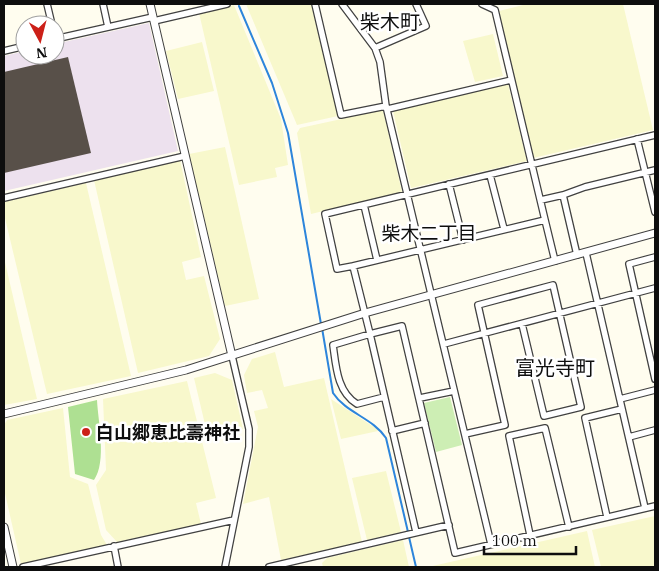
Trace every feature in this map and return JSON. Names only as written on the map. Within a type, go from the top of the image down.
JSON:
[{"type":"street","points":[[103,4],[108,27]]},
{"type":"street","points":[[150,4],[249,429],[249,448],[225,567]]},
{"type":"street","points":[[65,37],[227,4]]},
{"type":"street","points":[[315,4],[341,116],[387,108],[511,80]]},
{"type":"street","points":[[342,4],[375,48],[380,62],[387,108],[490,544]]},
{"type":"street","points":[[375,48],[426,26],[416,4]]},
{"type":"street","points":[[482,7],[495,10],[555,260]]},
{"type":"street","points":[[545,220],[338,269],[325,214],[655,135]]},
{"type":"street","points":[[637,139],[655,212]]},
{"type":"street","points":[[4,198],[185,156]]},
{"type":"street","points":[[541,200],[655,170]]},
{"type":"street","points":[[490,175],[504,229]]},
{"type":"street","points":[[449,184],[463,240]]},
{"type":"street","points":[[563,195],[576,255]]},
{"type":"street","points":[[364,205],[377,260]]},
{"type":"street","points":[[4,414],[186,370],[365,313],[655,233]]},
{"type":"street","points":[[586,253],[645,508]]},
{"type":"street","points":[[655,257],[629,264],[655,379]]},
{"type":"street","points":[[352,266],[370,334],[415,532]]},
{"type":"street","points":[[465,434],[504,425],[478,305],[553,285],[581,407],[544,416],[522,324]]},
{"type":"street","points":[[444,344],[655,288]]},
{"type":"street","points":[[384,397],[357,404],[348,399],[340,383],[332,345],[402,326],[455,553],[655,506]]},
{"type":"street","points":[[620,399],[655,390]]},
{"type":"street","points":[[420,398],[454,391]]},
{"type":"street","points":[[607,517],[585,418],[622,409]]},
{"type":"street","points":[[392,431],[425,423]]},
{"type":"street","points":[[530,535],[509,436],[545,428],[569,527]]},
{"type":"street","points":[[629,437],[655,430]]},
{"type":"street","points":[[23,567],[234,520]]},
{"type":"street","points":[[269,567],[448,525]]},
{"type":"street","points":[[4,527],[13,567]]},
{"type":"street","points":[[114,546],[118,567]]},
{"type":"shaded area","points":[[149,23],[178,151],[4,191],[4,56],[15,53],[15,65],[65,65],[65,42]]},
{"type":"green space","points":[[246,4],[311,4],[338,116],[297,125]]},
{"type":"green space","points":[[527,4],[623,4],[653,130],[533,158],[499,11]]},
{"type":"green space","points":[[234,5],[281,119],[288,165],[275,168],[277,177],[239,185],[199,13]]},
{"type":"green space","points":[[493,34],[503,76],[475,82],[463,41]]},
{"type":"green space","points":[[202,42],[214,91],[178,99],[166,51]]},
{"type":"green space","points":[[508,84],[527,161],[411,188],[393,111]]},
{"type":"green space","points":[[383,110],[402,192],[311,214],[297,133],[300,128]]},
{"type":"green space","points":[[225,147],[259,299],[225,306],[189,154]]},
{"type":"green space","points":[[180,160],[201,257],[182,262],[186,280],[204,276],[220,339],[209,356],[138,373],[94,180]]},
{"type":"green space","points":[[86,183],[131,376],[47,394],[4,214],[4,202]]},
{"type":"green space","points":[[4,258],[37,399],[4,405]]},
{"type":"green space","points":[[275,352],[284,387],[324,378],[362,542],[281,560],[269,497],[243,504],[258,427],[254,411],[268,408],[262,390],[247,393],[244,375],[252,359]]},
{"type":"green space","points":[[215,373],[232,380],[243,429],[208,437],[194,378]]},
{"type":"green space","points":[[187,381],[216,498],[196,503],[201,524],[117,542],[106,530],[96,485],[106,470],[103,399]]},
{"type":"green space","points":[[450,397],[462,445],[436,452],[424,403]]},
{"type":"green space","points":[[331,399],[377,429],[378,431],[341,439]]},
{"type":"green space","points":[[97,400],[101,452],[98,472],[94,480],[75,474],[68,407]]},
{"type":"green space","points":[[63,408],[70,477],[88,484],[101,535],[107,545],[21,564],[4,489],[4,425],[7,420]]},
{"type":"green space","points":[[386,471],[401,532],[367,540],[352,478]]},
{"type":"green space","points":[[655,516],[655,567],[601,567],[592,530]]},
{"type":"green space","points":[[587,531],[595,567],[428,567]]},
{"type":"green space","points":[[403,540],[409,567],[323,567],[322,563],[327,558]]},
{"type":"building","points":[[68,57],[91,153],[4,173],[4,72],[34,65],[65,65],[65,58]]},
{"type":"waterway","points":[[239,6],[272,83],[288,133],[321,324]]},
{"type":"waterway","points":[[322,328],[333,393],[345,406],[374,425],[386,438],[408,532]]},
{"type":"waterway","points":[[409,537],[416,567]]},
{"type":"place","name":"白山郷恵比壽神社","points":[[86,432]]},
{"type":"district","name":"柴木町","points":[[390,21]]},
{"type":"district","name":"柴木二丁目","points":[[429,233]]},
{"type":"district","name":"富光寺町","points":[[555,367]]}]
